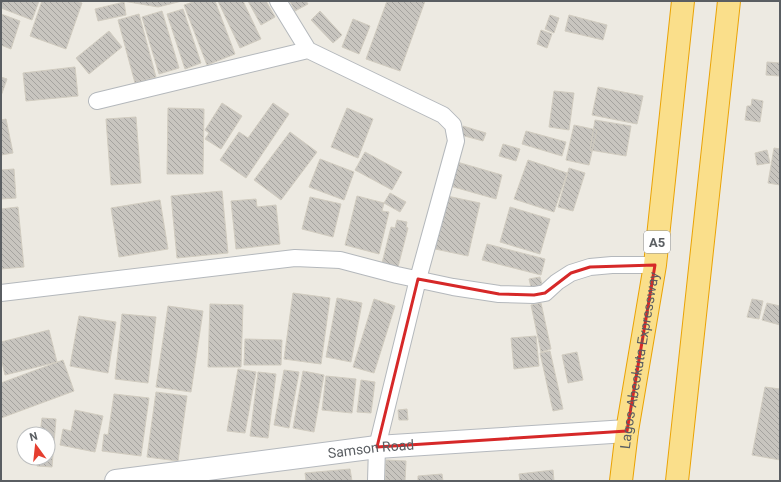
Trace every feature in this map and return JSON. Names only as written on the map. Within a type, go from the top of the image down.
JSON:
[{"type":"highway","name":"Lagos-Abeokuta Expressway","points":[[621,481],[627,431],[655,265],[683,1]]},
{"type":"highway","points":[[677,481],[729,1]]},
{"type":"street","points":[[278,1],[308,50],[443,115],[453,125],[456,141],[418,279],[377,447],[376,481]]},
{"type":"street","points":[[97,101],[308,50]]},
{"type":"street","points":[[1,293],[295,258],[340,260],[453,287],[491,293],[534,295],[544,293],[571,273],[590,267],[612,265],[655,265]]},
{"type":"street","name":"Samson Road","points":[[116,481],[377,447],[627,431]]},
{"type":"highlighted area","points":[[655,265],[627,431],[377,447],[418,279],[499,294],[534,295],[545,293],[571,273],[590,267]]},
{"type":"building","points":[[1,1],[39,1],[32,20],[1,8]]},
{"type":"building","points":[[42,1],[75,1],[82,3],[66,49],[30,36]]},
{"type":"building","points":[[123,1],[182,1],[158,7]]},
{"type":"building","points":[[196,1],[215,1],[235,54],[207,65],[184,5]]},
{"type":"building","points":[[218,1],[243,1],[261,39],[240,48]]},
{"type":"building","points":[[248,1],[266,1],[275,17],[261,25]]},
{"type":"building","points":[[290,1],[306,1],[308,4],[295,11]]},
{"type":"building","points":[[387,1],[425,1],[400,71],[366,59]]},
{"type":"building","points":[[124,2],[126,15],[98,21],[95,9]]},
{"type":"building","points":[[183,9],[201,63],[185,69],[167,14]]},
{"type":"building","points":[[162,11],[179,68],[159,74],[142,17]]},
{"type":"building","points":[[320,11],[342,35],[333,43],[311,20]]},
{"type":"building","points":[[1,14],[20,21],[11,49],[1,45]]},
{"type":"building","points":[[139,14],[156,77],[135,83],[118,20]]},
{"type":"building","points":[[550,15],[559,18],[554,33],[545,29]]},
{"type":"building","points":[[569,15],[607,25],[603,40],[565,31]]},
{"type":"building","points":[[353,19],[370,26],[359,54],[342,47]]},
{"type":"building","points":[[541,30],[552,34],[547,48],[537,44]]},
{"type":"building","points":[[109,31],[122,47],[89,74],[76,58]]},
{"type":"building","points":[[767,62],[780,63],[780,76],[766,75]]},
{"type":"building","points":[[75,67],[78,96],[26,101],[23,73]]},
{"type":"building","points":[[1,77],[7,79],[1,96]]},
{"type":"building","points":[[598,87],[643,96],[637,124],[592,115]]},
{"type":"building","points":[[554,91],[574,93],[569,130],[549,127]]},
{"type":"building","points":[[752,99],[763,101],[760,122],[745,120],[747,106],[751,106]]},
{"type":"building","points":[[222,103],[242,116],[221,149],[205,139],[209,133],[205,130]]},
{"type":"building","points":[[273,103],[289,114],[246,178],[220,160],[239,132],[248,138]]},
{"type":"building","points":[[168,108],[204,109],[203,174],[167,174]]},
{"type":"building","points":[[347,108],[373,119],[358,158],[331,147]]},
{"type":"building","points":[[136,117],[141,183],[111,185],[106,119]]},
{"type":"building","points":[[6,119],[13,153],[1,155],[1,120]]},
{"type":"building","points":[[595,120],[631,126],[626,156],[590,150]]},
{"type":"building","points":[[574,125],[597,130],[589,165],[566,160]]},
{"type":"building","points":[[463,126],[486,133],[483,141],[461,135]]},
{"type":"building","points":[[526,131],[566,142],[562,156],[522,144]]},
{"type":"building","points":[[290,132],[317,152],[281,200],[254,180]]},
{"type":"building","points":[[503,144],[520,149],[516,161],[499,156]]},
{"type":"building","points":[[774,148],[780,149],[780,185],[768,183]]},
{"type":"building","points":[[767,150],[770,163],[757,165],[755,153]]},
{"type":"building","points":[[365,152],[402,172],[392,190],[355,170]]},
{"type":"building","points":[[320,159],[354,172],[344,200],[309,187]]},
{"type":"building","points":[[528,160],[567,173],[554,212],[514,199]]},
{"type":"building","points":[[457,162],[502,175],[496,199],[450,186]]},
{"type":"building","points":[[569,168],[585,173],[573,211],[558,207]]},
{"type":"building","points":[[14,169],[16,198],[1,199],[1,170]]},
{"type":"building","points":[[222,191],[228,253],[177,258],[171,196]]},
{"type":"building","points":[[390,193],[406,202],[400,212],[384,203]]},
{"type":"building","points":[[357,196],[384,203],[382,211],[389,212],[379,254],[345,245]]},
{"type":"building","points":[[447,196],[480,203],[468,256],[435,249]]},
{"type":"building","points":[[310,197],[341,204],[333,237],[302,229]]},
{"type":"building","points":[[256,199],[257,207],[276,205],[280,244],[236,249],[231,201]]},
{"type":"building","points":[[160,200],[168,249],[119,257],[111,208]]},
{"type":"building","points":[[18,207],[24,267],[1,269],[1,209]]},
{"type":"building","points":[[510,207],[550,219],[540,254],[500,242]]},
{"type":"building","points":[[397,220],[407,222],[406,227],[408,228],[398,267],[382,263],[391,227],[395,228]]},
{"type":"building","points":[[487,244],[545,259],[541,275],[482,260]]},
{"type":"building","points":[[540,277],[544,292],[533,295],[529,279]]},
{"type":"building","points":[[293,293],[330,298],[321,364],[284,359]]},
{"type":"building","points":[[337,298],[362,303],[351,362],[326,357]]},
{"type":"building","points":[[374,299],[395,306],[374,373],[353,367]]},
{"type":"building","points":[[752,299],[763,301],[759,319],[747,317]]},
{"type":"building","points":[[541,303],[551,349],[541,352],[531,305]]},
{"type":"building","points":[[767,303],[780,306],[780,325],[762,320]]},
{"type":"building","points":[[210,304],[243,305],[241,367],[208,367]]},
{"type":"building","points":[[168,306],[203,311],[191,392],[156,387]]},
{"type":"building","points":[[122,314],[156,317],[148,383],[115,379]]},
{"type":"building","points":[[79,316],[116,322],[108,373],[70,366]]},
{"type":"building","points":[[49,330],[57,362],[5,375],[1,358],[1,342]]},
{"type":"building","points":[[536,336],[539,366],[514,369],[511,338]]},
{"type":"building","points":[[245,339],[282,340],[281,365],[244,365]]},
{"type":"building","points":[[550,351],[563,409],[553,411],[540,353]]},
{"type":"building","points":[[577,352],[583,380],[568,383],[562,355]]},
{"type":"building","points":[[63,360],[74,391],[1,418],[1,383]]},
{"type":"building","points":[[238,369],[256,372],[245,433],[227,431]]},
{"type":"building","points":[[284,370],[299,372],[289,428],[274,425]]},
{"type":"building","points":[[303,371],[324,375],[314,432],[293,428]]},
{"type":"building","points":[[258,372],[276,374],[268,438],[250,436]]},
{"type":"building","points":[[326,376],[356,379],[352,413],[322,410]]},
{"type":"building","points":[[361,380],[375,382],[371,413],[357,412]]},
{"type":"building","points":[[765,387],[780,389],[780,460],[752,455]]},
{"type":"building","points":[[156,392],[187,396],[178,461],[147,457]]},
{"type":"building","points":[[114,394],[149,398],[141,456],[102,451],[104,434],[108,435]]},
{"type":"building","points":[[407,409],[408,420],[399,420],[398,410]]},
{"type":"building","points":[[75,410],[103,416],[95,452],[60,445],[63,429],[71,431]]},
{"type":"building","points":[[42,418],[56,419],[55,426],[41,426]]},
{"type":"building","points":[[386,460],[406,461],[405,481],[385,480]]},
{"type":"building","points":[[350,469],[352,481],[306,481],[305,473]]},
{"type":"building","points":[[553,470],[554,481],[520,481],[519,474]]},
{"type":"building","points":[[442,474],[443,481],[418,481],[418,476]]}]
